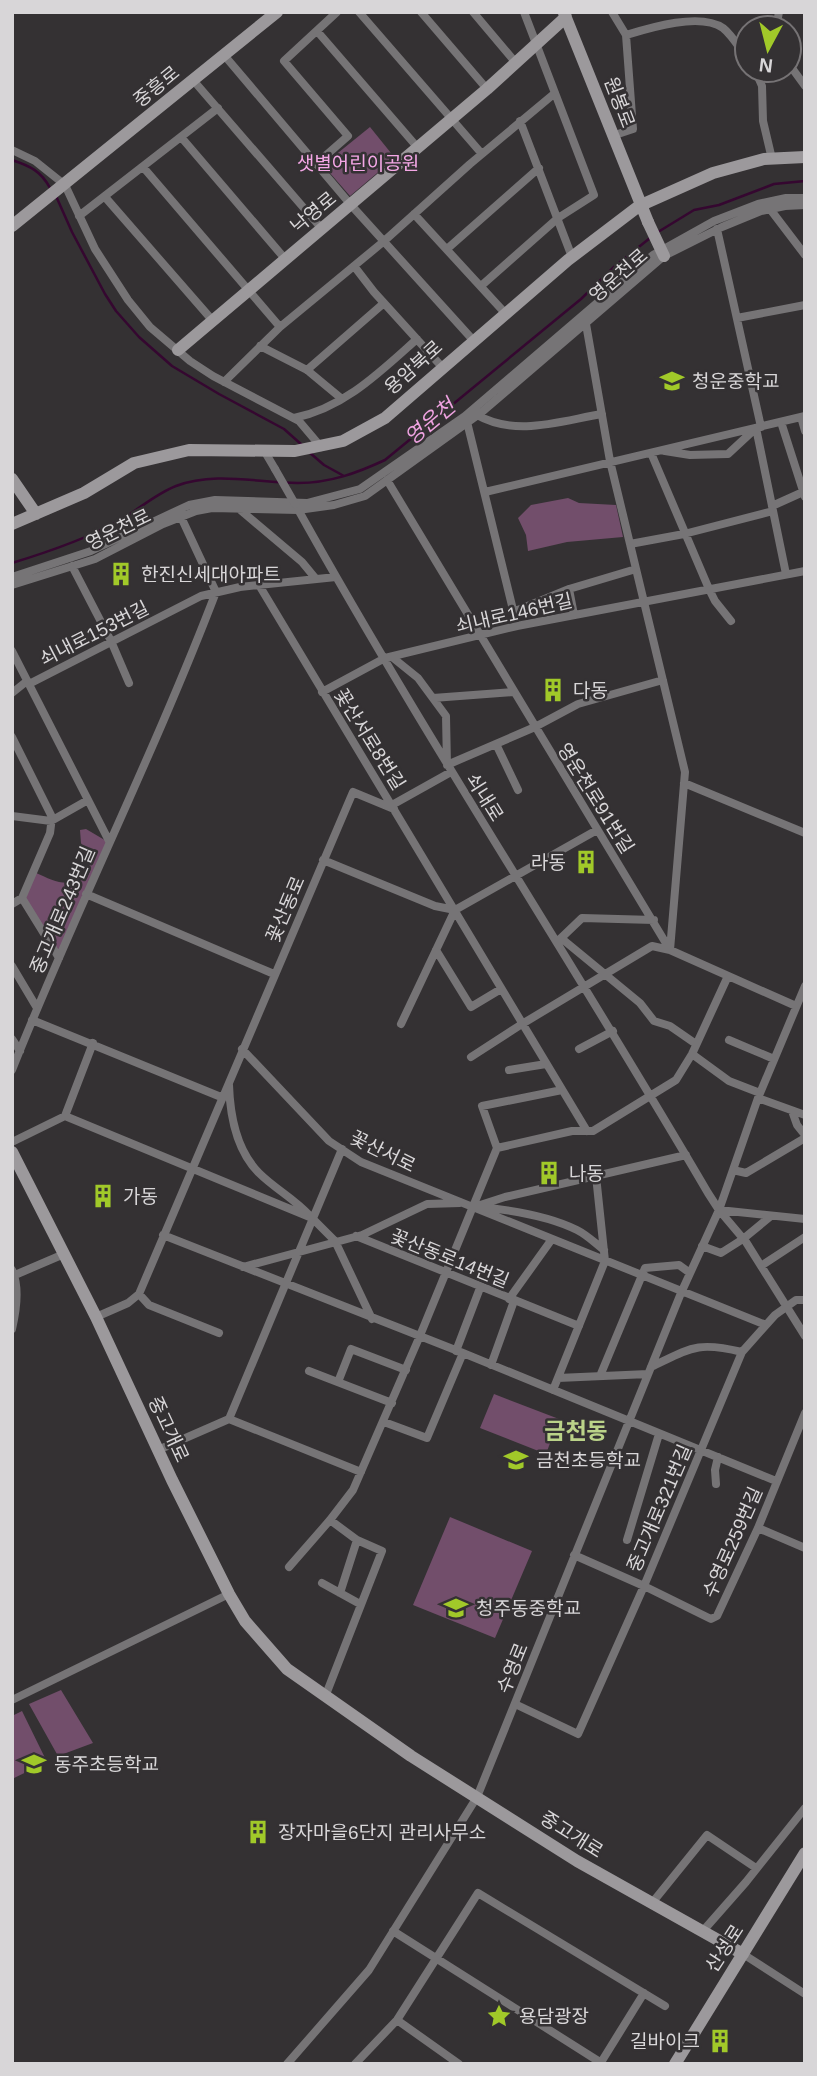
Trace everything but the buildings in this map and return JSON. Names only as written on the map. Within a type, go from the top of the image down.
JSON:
[{"type":"street","name":"중흥로","points":[[12,226],[277,12]]},
{"type":"street","points":[[316,164],[348,136],[284,61],[337,12]]},
{"type":"street","points":[[359,12],[482,154]]},
{"type":"street","points":[[434,12],[424,16],[487,89]]},
{"type":"street","points":[[473,12],[516,63]]},
{"type":"street","points":[[481,286],[558,218],[594,195],[524,12]]},
{"type":"street","points":[[612,12],[626,35],[633,129],[612,136]]},
{"type":"street","name":"낙영로","points":[[178,351],[537,46],[565,15]]},
{"type":"street","name":"원봉로","points":[[565,15],[639,206],[664,256]]},
{"type":"street","points":[[626,35],[673,23],[704,23],[722,27],[733,41]]},
{"type":"street","points":[[317,31],[418,148]]},
{"type":"street","points":[[224,55],[383,242],[473,340]]},
{"type":"street","points":[[193,80],[322,229]]},
{"type":"street","points":[[761,84],[763,121],[772,159]]},
{"type":"street","points":[[224,382],[280,327],[555,93]]},
{"type":"street","points":[[79,216],[218,108]]},
{"type":"street","points":[[520,121],[572,257]]},
{"type":"street","points":[[181,137],[286,260]]},
{"type":"street","points":[[12,150],[35,161],[62,187],[95,249],[128,300],[150,327],[213,376],[299,421],[321,447]]},
{"type":"street","name":"용암북로","points":[[12,524],[84,493],[134,463],[189,450],[295,451],[343,441],[385,418],[572,257],[639,206],[713,173],[772,159],[805,157]]},
{"type":"street","points":[[146,164],[280,327]]},
{"type":"street","points":[[447,249],[539,168]]},
{"type":"street","points":[[106,197],[213,321]]},
{"type":"street","points":[[12,578],[91,551],[189,505],[215,499],[307,503],[360,489],[465,416],[653,255],[714,221],[758,204],[786,198],[805,198]]},
{"type":"street","name":"영운천로","points":[[12,585],[94,559],[181,517],[212,508],[334,505],[365,496],[477,415],[664,256],[717,229],[770,209],[805,205]]},
{"type":"street","points":[[770,209],[805,255]]},
{"type":"street","points":[[414,214],[505,313]]},
{"type":"street","points":[[717,229],[759,427],[786,574]]},
{"type":"street","points":[[354,266],[443,368]]},
{"type":"street","points":[[307,370],[384,303]]},
{"type":"street","points":[[737,318],[805,304]]},
{"type":"street","points":[[586,324],[610,463],[685,772],[670,950]]},
{"type":"street","points":[[294,418],[321,411],[342,400],[375,377],[417,339]]},
{"type":"street","points":[[260,346],[307,370],[342,400]]},
{"type":"street","points":[[477,415],[509,427],[526,427],[602,414]]},
{"type":"street","points":[[485,492],[803,417],[805,430]]},
{"type":"street","points":[[467,422],[517,626]]},
{"type":"street","points":[[630,544],[684,534],[772,509],[804,495],[781,422]]},
{"type":"street","points":[[662,451],[690,455],[728,454],[759,427]]},
{"type":"street","name":"쇠내로","points":[[265,452],[337,577],[388,657],[449,768],[516,877],[559,940],[719,1210],[743,1239],[787,1307]]},
{"type":"street","points":[[652,453],[709,589],[731,621]]},
{"type":"street","points":[[12,479],[36,514]]},
{"type":"street","name":"영운천로91번길","points":[[387,480],[670,950]]},
{"type":"street","points":[[238,508],[302,562],[316,579]]},
{"type":"street","points":[[181,517],[216,592]]},
{"type":"street","points":[[72,566],[111,641],[129,683]]},
{"type":"street","points":[[513,612],[569,589],[636,569]]},
{"type":"street","name":"쇠내로146번길","points":[[322,692],[388,657],[517,626],[805,571]]},
{"type":"street","name":"쇠내로153번길","points":[[12,693],[201,596],[259,585],[337,577]]},
{"type":"street","name":"꽃산서로8번길","points":[[259,585],[587,1131]]},
{"type":"street","points":[[569,589],[574,615]]},
{"type":"street","name":"중고개로243번길","points":[[12,1070],[216,592]]},
{"type":"street","points":[[12,651],[109,841]]},
{"type":"street","points":[[388,657],[418,678],[446,716],[449,768]]},
{"type":"street","points":[[393,807],[449,768],[578,704],[663,680]]},
{"type":"street","points":[[433,698],[513,692]]},
{"type":"street","points":[[12,737],[52,817],[50,833],[22,898],[12,904]]},
{"type":"street","points":[[496,744],[518,790]]},
{"type":"street","points":[[684,783],[805,833]]},
{"type":"street","name":"꽃산동로","points":[[139,1294],[353,792],[393,807]]},
{"type":"street","points":[[12,816],[51,821],[88,800]]},
{"type":"street","points":[[401,1024],[455,910],[597,830]]},
{"type":"street","points":[[323,860],[435,906],[455,910]]},
{"type":"street","points":[[86,894],[274,974]]},
{"type":"street","points":[[22,898],[59,958]]},
{"type":"street","points":[[654,920],[582,918],[559,940],[640,1003],[653,1021],[670,1026],[696,1044]]},
{"type":"street","points":[[471,1057],[584,985],[652,946],[670,950],[796,1006]]},
{"type":"street","points":[[436,950],[471,1007],[501,989]]},
{"type":"street","points":[[12,966],[37,1008]]},
{"type":"street","points":[[497,1148],[572,1131],[593,1131],[676,1080],[728,976]]},
{"type":"street","name":"수영로","points":[[287,2064],[369,1970],[477,1797],[681,1293],[719,1210],[759,1096],[805,987]]},
{"type":"street","points":[[32,1020],[222,1097]]},
{"type":"street","points":[[579,1049],[613,1031]]},
{"type":"street","points":[[12,1038],[20,1051]]},
{"type":"street","points":[[729,1040],[774,1059]]},
{"type":"street","points":[[12,1142],[65,1116],[93,1043]]},
{"type":"street","name":"꽃산서로","points":[[242,1049],[329,1141],[360,1162],[766,1325]]},
{"type":"street","points":[[691,1054],[729,1081],[805,1115]]},
{"type":"street","points":[[509,1070],[546,1063]]},
{"type":"street","name":"꽃산동로","points":[[229,1080],[229,1102],[233,1121],[248,1159],[258,1173],[299,1203],[312,1218]]},
{"type":"street","points":[[289,1567],[353,1490],[406,1370],[497,1148],[482,1106],[562,1090]]},
{"type":"street","points":[[733,1170],[746,1173],[805,1136],[792,1111]]},
{"type":"street","points":[[65,1116],[312,1218],[335,1241],[372,1319]]},
{"type":"street","points":[[158,1450],[229,1419],[342,1149]]},
{"type":"street","name":"중고개로","points":[[12,1152],[17,1175],[64,1254],[96,1317],[229,1594],[244,1621],[287,1669],[411,1756],[577,1861],[743,1954],[805,1994]]},
{"type":"street","points":[[474,1207],[505,1197],[686,1155]]},
{"type":"street","points":[[553,1390],[605,1261],[596,1176]]},
{"type":"street","name":"꽃산서로","points":[[402,1216],[427,1204],[463,1203]]},
{"type":"street","points":[[474,1207],[546,1220],[578,1231],[604,1250]]},
{"type":"street","points":[[719,1210],[805,1219]]},
{"type":"street","name":"꽃산동로14번길","points":[[356,1236],[402,1216]]},
{"type":"street","points":[[702,1246],[721,1253],[771,1216]]},
{"type":"street","points":[[163,1235],[776,1481]]},
{"type":"street","points":[[243,1267],[356,1236]]},
{"type":"street","name":"꽃산동로14번길","points":[[356,1236],[579,1326]]},
{"type":"street","points":[[761,1266],[805,1237]]},
{"type":"street","points":[[491,1365],[512,1300],[552,1239]]},
{"type":"street","points":[[12,1329],[16,1298],[13,1273],[64,1254]]},
{"type":"street","points":[[600,1376],[645,1268],[679,1265],[690,1273]]},
{"type":"street","points":[[384,1422],[427,1438],[460,1352],[480,1288]]},
{"type":"street","points":[[96,1317],[128,1303],[139,1294],[149,1305],[219,1333]]},
{"type":"street","name":"중고개로321번길","points":[[515,1704],[578,1734],[644,1586],[742,1352],[775,1315],[796,1300],[805,1300]]},
{"type":"street","points":[[787,1307],[805,1336]]},
{"type":"street","points":[[558,1378],[649,1371],[686,1350],[703,1345],[742,1352]]},
{"type":"street","points":[[338,1382],[351,1349],[406,1370]]},
{"type":"street","points":[[309,1371],[392,1403]]},
{"type":"street","name":"수영로259번길","points":[[574,1555],[711,1619],[717,1616],[758,1528],[805,1413]]},
{"type":"street","points":[[229,1419],[362,1472]]},
{"type":"street","points":[[626,1540],[659,1434]]},
{"type":"street","points":[[716,1484],[718,1457]]},
{"type":"street","points":[[325,1697],[382,1551],[357,1539],[330,1520]]},
{"type":"street","points":[[758,1528],[805,1548]]},
{"type":"street","points":[[340,1593],[357,1539]]},
{"type":"street","points":[[321,1583],[360,1604]]},
{"type":"street","points":[[12,1700],[229,1594]]},
{"type":"street","points":[[702,1932],[805,1808]]},
{"type":"street","points":[[652,1903],[707,1835],[756,1868]]},
{"type":"street","name":"산성로","points":[[675,2064],[805,1853]]},
{"type":"street","points":[[355,2064],[397,2020],[478,1893],[665,2006]]},
{"type":"street","points":[[393,1931],[601,2063],[644,1993]]},
{"type":"street","points":[[397,2020],[459,2064]]},
{"type":"green space","name":"샛별어린이공원","points":[[370,127],[395,158],[350,196],[323,165]]},
{"type":"green space","points":[[568,498],[579,503],[616,505],[623,537],[567,542],[528,551],[526,535],[518,518],[531,505]]},
{"type":"green space","points":[[86,829],[108,842],[59,955],[23,898],[34,872],[60,882],[87,878],[91,869],[81,843],[80,830]]},
{"type":"green space","points":[[494,1394],[559,1419],[546,1454],[480,1428]]},
{"type":"green space","points":[[450,1517],[532,1551],[495,1638],[413,1605]]},
{"type":"green space","points":[[61,1690],[93,1743],[58,1756],[29,1704]]},
{"type":"green space","points":[[22,1711],[47,1762],[12,1779],[12,1716]]},
{"type":"waterway","points":[[12,160],[34,170],[50,188]]},
{"type":"waterway","name":"영운천","points":[[658,232],[694,210],[719,205],[774,184],[805,181]]},
{"type":"waterway","points":[[56,196],[105,294],[139,337],[172,366],[284,429],[302,445]]},
{"type":"waterway","name":"영운천","points":[[12,563],[92,534],[176,486],[221,478],[310,483],[343,476],[385,460],[581,299],[615,266],[650,238]]},
{"type":"waterway","points":[[309,452],[324,465],[344,476]]},
{"type":"place","name":"청운중학교","points":[[672,381]]},
{"type":"place","name":"한진신세대아파트","points":[[121,574]]},
{"type":"place","name":"다동","points":[[553,690]]},
{"type":"place","name":"라동","points":[[586,862]]},
{"type":"place","name":"나동","points":[[549,1173]]},
{"type":"place","name":"가동","points":[[103,1196]]},
{"type":"place","name":"금천초등학교","points":[[516,1460]]},
{"type":"place","name":"청주동중학교","points":[[456,1608]]},
{"type":"place","name":"동주초등학교","points":[[34,1764]]},
{"type":"place","name":"장자마을6단지 관리사무소","points":[[258,1832]]},
{"type":"place","name":"용담광장","points":[[499,2016]]},
{"type":"place","name":"길바이크","points":[[720,2041]]},
{"type":"district","name":"금천동","points":[[576,1431]]}]
